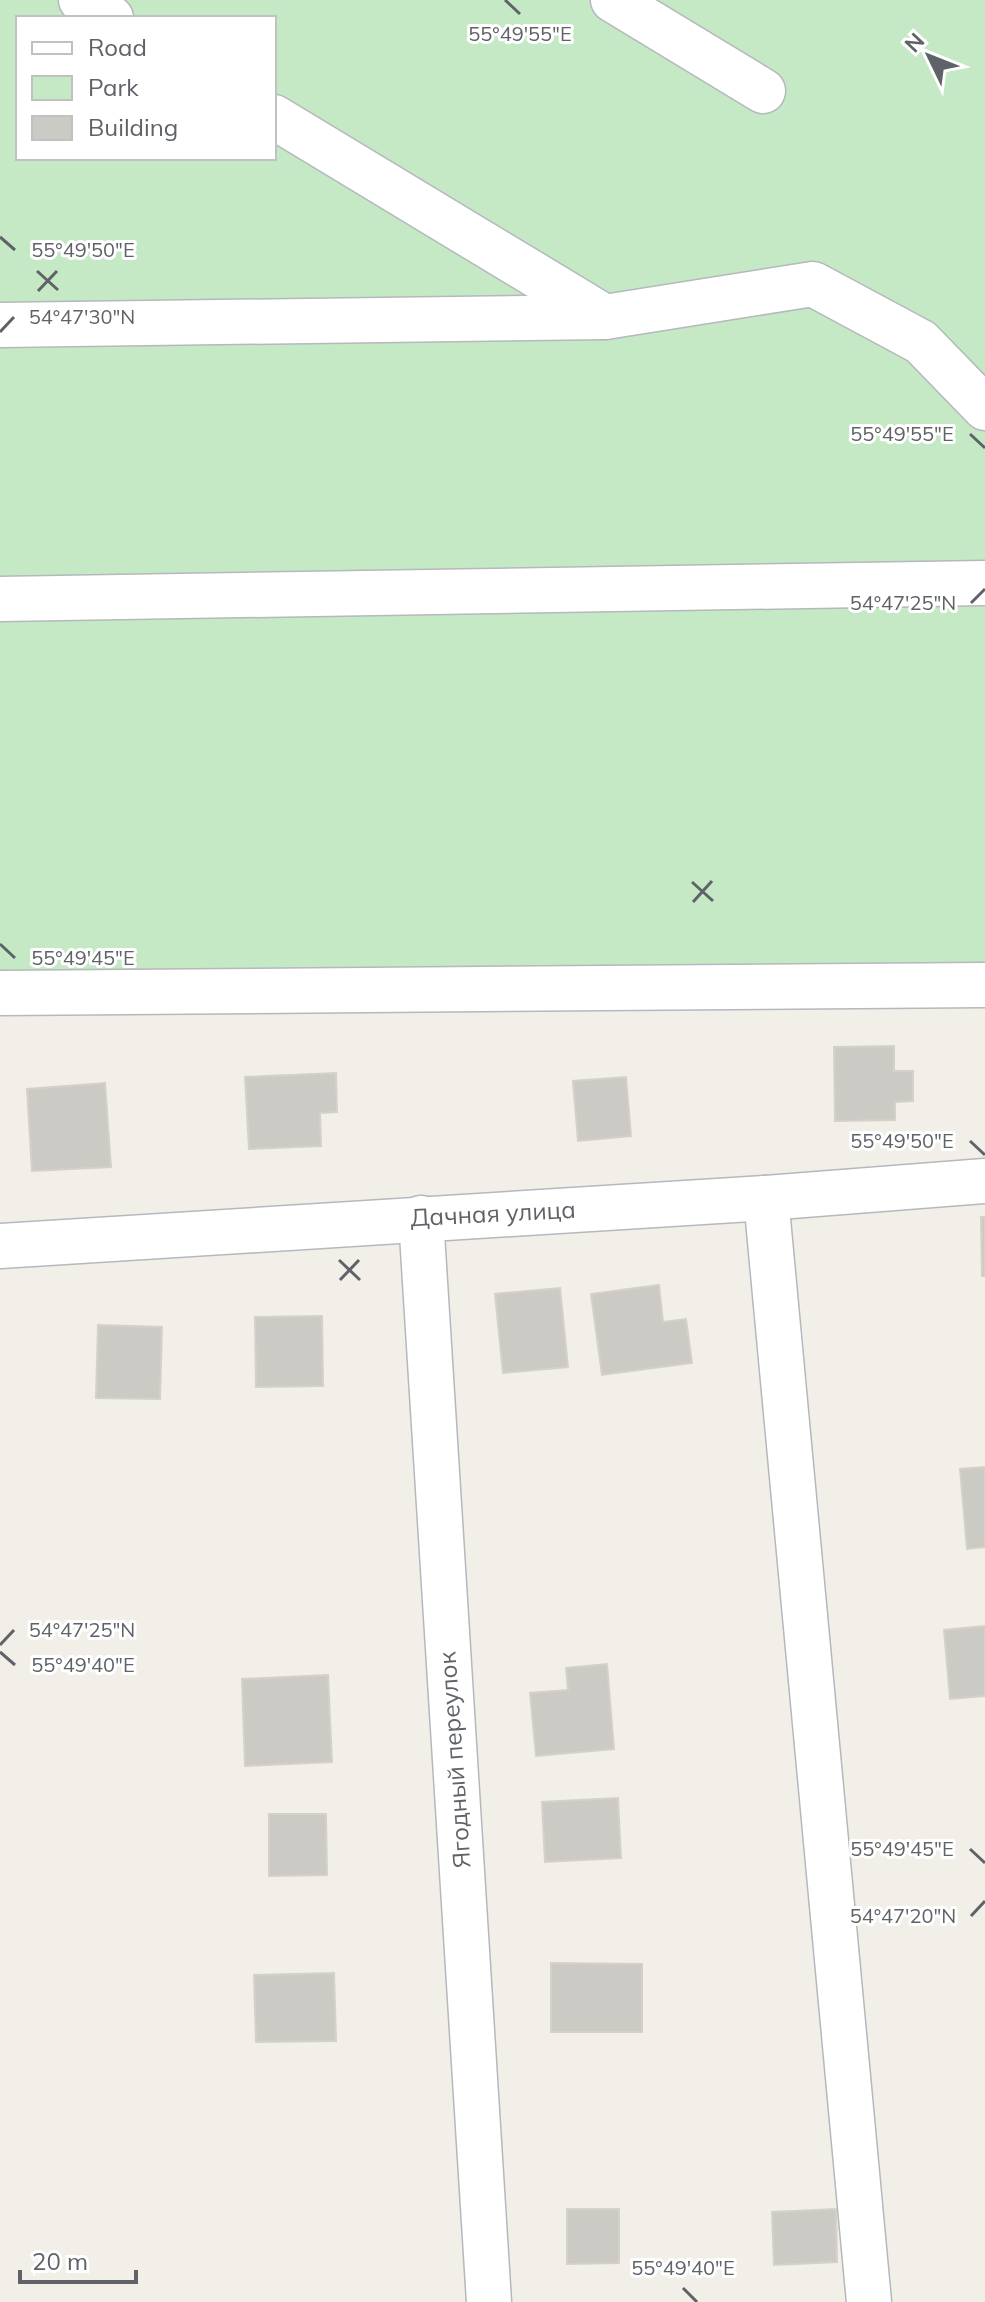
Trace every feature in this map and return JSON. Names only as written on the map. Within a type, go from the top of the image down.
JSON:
[{"type":"street","points":[[81,0],[108,16]]},
{"type":"street","points":[[621,2],[763,91]]},
{"type":"street","points":[[276,118],[605,317]]},
{"type":"street","points":[[0,325],[605,317],[813,284],[921,342],[985,408]]},
{"type":"street","points":[[0,599],[985,583]]},
{"type":"street","points":[[0,993],[985,985]]},
{"type":"street","name":"Дачная улица","points":[[0,1246],[766,1198],[985,1181]]},
{"type":"street","points":[[766,1198],[869,2302]]},
{"type":"street","name":"Ягодный переулок","points":[[421,1218],[489,2302]]},
{"type":"green space","points":[[0,0],[985,0],[985,992],[0,1016]]},
{"type":"building","points":[[894,1046],[894,1071],[913,1071],[913,1101],[895,1102],[895,1120],[835,1121],[834,1047]]},
{"type":"building","points":[[336,1073],[337,1112],[320,1113],[321,1146],[249,1149],[245,1077]]},
{"type":"building","points":[[626,1077],[631,1136],[578,1141],[573,1081]]},
{"type":"building","points":[[105,1083],[111,1167],[32,1171],[27,1089]]},
{"type":"building","points":[[981,1217],[985,1217],[985,1276],[982,1276]]},
{"type":"building","points":[[659,1285],[663,1322],[686,1319],[692,1363],[602,1375],[591,1294]]},
{"type":"building","points":[[560,1288],[568,1367],[503,1373],[495,1294]]},
{"type":"building","points":[[322,1316],[323,1386],[256,1387],[255,1317]]},
{"type":"building","points":[[98,1325],[162,1327],[160,1399],[96,1398]]},
{"type":"building","points":[[985,1467],[985,1547],[967,1549],[960,1469]]},
{"type":"building","points":[[985,1626],[985,1696],[950,1699],[944,1630]]},
{"type":"building","points":[[607,1664],[614,1749],[536,1756],[530,1693],[568,1690],[566,1668]]},
{"type":"building","points":[[328,1675],[332,1762],[245,1766],[242,1679]]},
{"type":"building","points":[[618,1798],[621,1858],[545,1862],[542,1802]]},
{"type":"building","points":[[269,1814],[326,1814],[327,1875],[269,1876]]},
{"type":"building","points":[[551,1963],[642,1964],[642,2032],[551,2032]]},
{"type":"building","points":[[334,1973],[336,2041],[256,2042],[254,1975]]},
{"type":"building","points":[[567,2209],[619,2209],[619,2263],[567,2264]]},
{"type":"building","points":[[836,2209],[837,2262],[774,2265],[772,2212]]}]
